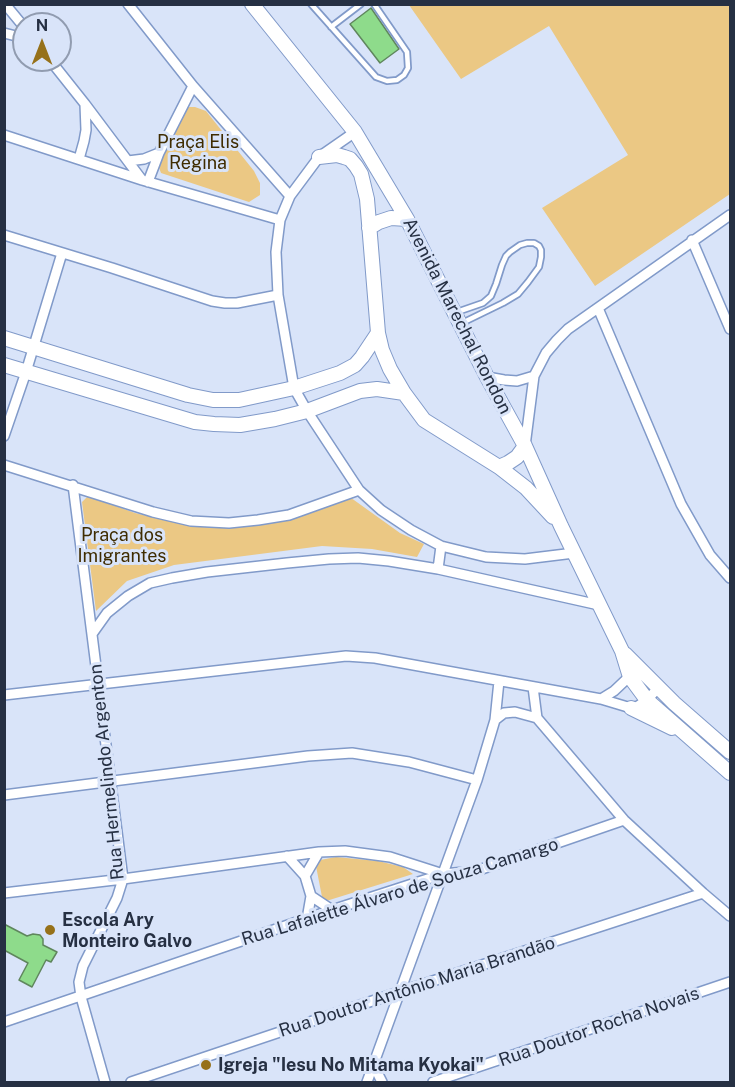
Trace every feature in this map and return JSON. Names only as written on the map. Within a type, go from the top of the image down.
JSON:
[{"type":"street","points":[[128,4],[193,87],[290,196]]},
{"type":"street","name":"Avenida Marechal Rondon","points":[[252,4],[358,137],[407,219],[487,377],[525,446],[599,605],[648,700],[725,769]]},
{"type":"street","points":[[60,72],[145,181]]},
{"type":"street","points":[[145,181],[193,87]]},
{"type":"street","points":[[79,159],[84,141],[86,104]]},
{"type":"street","points":[[4,135],[145,181],[280,220]]},
{"type":"street","points":[[358,137],[343,141],[319,157],[290,196],[280,220],[276,252],[278,295],[294,388],[359,490],[381,510],[411,530],[441,546],[486,557],[525,559],[574,553]]},
{"type":"street","points":[[128,161],[144,159],[159,153]]},
{"type":"street","points":[[319,157],[344,156],[350,159],[361,174],[366,192],[378,333],[390,369],[404,393],[424,420],[499,467],[526,488],[561,526]]},
{"type":"street","points":[[499,467],[517,457],[525,446],[534,376],[546,353],[557,340],[568,329],[730,215]]},
{"type":"street","points":[[369,228],[391,218],[407,219]]},
{"type":"street","points":[[4,236],[212,301],[237,303],[278,295]]},
{"type":"street","points":[[692,240],[730,329]]},
{"type":"street","points":[[4,436],[62,253]]},
{"type":"street","points":[[598,309],[681,504],[710,555],[730,578]]},
{"type":"street","points":[[4,338],[188,395],[213,400],[239,400],[294,388],[340,373],[362,357],[378,333]]},
{"type":"street","points":[[4,365],[195,422],[240,424],[307,411],[360,391],[377,389],[404,393]]},
{"type":"street","points":[[487,377],[517,381],[534,376]]},
{"type":"street","points":[[4,465],[153,512],[191,521],[229,523],[289,515],[359,490]]},
{"type":"street","name":"Rua Hermelindo Argenton","points":[[73,486],[123,879],[117,898],[83,966],[79,982],[81,997],[105,1083]]},
{"type":"street","points":[[438,569],[441,546]]},
{"type":"street","points":[[92,634],[107,613],[128,596],[150,583],[172,578],[329,559],[358,558],[438,569],[599,605]]},
{"type":"street","points":[[4,695],[346,656],[375,658],[601,699],[631,708],[686,734]]},
{"type":"street","points":[[601,699],[614,691],[634,672]]},
{"type":"street","name":"Avenida Marechal Rondon","points":[[634,672],[658,688],[730,752]]},
{"type":"street","points":[[368,1083],[477,780],[495,720],[499,681]]},
{"type":"street","points":[[533,687],[537,718],[624,819],[730,916]]},
{"type":"street","points":[[631,708],[648,700],[658,688]]},
{"type":"street","points":[[495,720],[504,713],[515,712],[537,718]]},
{"type":"street","points":[[725,769],[730,752]]},
{"type":"street","points":[[4,795],[308,756],[352,753],[410,762],[477,780]]},
{"type":"street","name":"Rua Lafaiette Álvaro de Souza Camargo","points":[[4,1022],[332,910],[443,874],[477,871],[624,819]]},
{"type":"street","points":[[4,893],[319,852],[345,851],[390,857],[443,874]]},
{"type":"street","points":[[305,876],[319,852]]},
{"type":"street","points":[[287,856],[305,876],[311,896],[307,919]]},
{"type":"street","name":"Rua Doutor Antônio Maria Brandão","points":[[131,1083],[703,893]]},
{"type":"street","points":[[311,896],[332,910]]},
{"type":"street","name":"Rua Doutor Rocha Novais","points":[[433,1083],[730,982]]},
{"type":"street","points":[[374,1066],[382,1083]]},
{"type":"lane","points":[[311,4],[376,77],[387,81],[397,80],[408,68],[407,52],[374,4]]},
{"type":"lane","points":[[331,27],[361,4]]},
{"type":"lane","points":[[527,243],[539,246],[541,257],[538,267],[518,294],[503,303],[458,318],[491,296],[502,265],[510,252],[527,243]]},
{"type":"green space","points":[[409,5],[730,5],[730,194],[595,286],[542,208],[628,155],[549,26],[461,79]]},
{"type":"green space","name":"Praça Elis Regina","points":[[189,107],[206,111],[254,171],[260,183],[260,195],[249,202],[161,173],[157,162],[183,111]]},
{"type":"green space","name":"Praça dos Imigrantes","points":[[347,495],[400,533],[424,544],[417,557],[372,549],[322,546],[174,565],[127,581],[96,611],[82,502],[88,496],[135,513],[177,523],[211,527],[244,526],[283,519]]},
{"type":"green space","points":[[336,857],[378,861],[403,867],[413,874],[323,902],[315,861]]},
{"type":"building","points":[[371,8],[399,49],[380,63],[350,24]]},
{"type":"building","points":[[4,924],[27,936],[40,935],[43,945],[57,952],[51,962],[46,960],[32,987],[19,980],[28,963],[4,950]]},
{"type":"place","name":"Escola Ary Monteiro Galvo","points":[[50,930]]},
{"type":"place","name":"Igreja \"Iesu No Mitama Kyokai\"","points":[[206,1065]]}]
